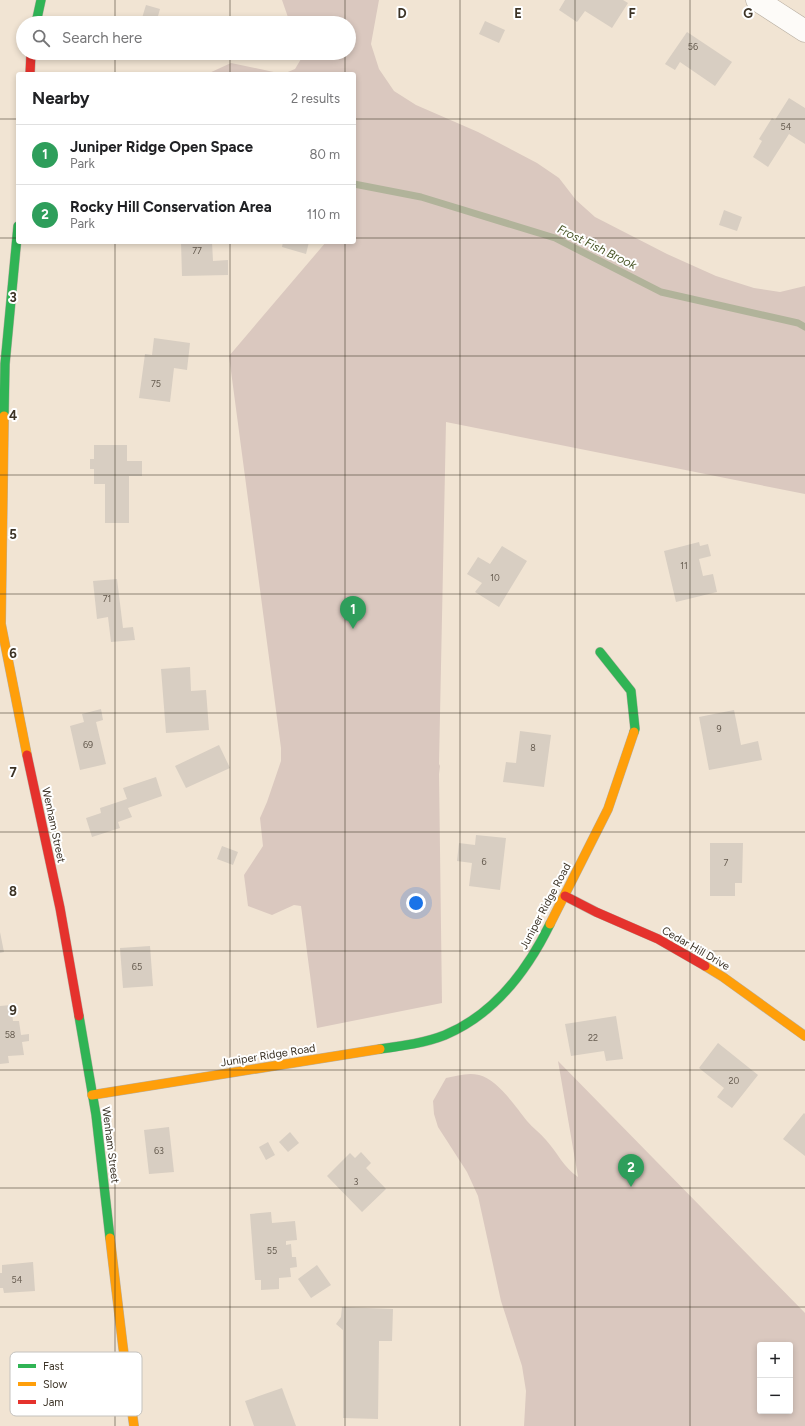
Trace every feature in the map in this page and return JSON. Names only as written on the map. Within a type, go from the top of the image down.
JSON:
[{"type":"main road","points":[[38,16],[41,0]]},
{"type":"main road","points":[[30,72],[31,60]]},
{"type":"main road","name":"Wenham Street","points":[[16,244],[5,364],[1,507],[1,624],[27,756],[60,908],[90,1077],[96,1116],[124,1352]]},
{"type":"main road","name":"Juniper Ridge Road","points":[[92,1095],[372,1052],[414,1044],[445,1035],[472,1021],[501,998],[517,979],[546,933],[565,896],[608,809],[635,729],[632,691],[600,652]]},
{"type":"main road","name":"Cedar Hill Drive","points":[[565,896],[596,912],[658,939],[723,977],[805,1036]]},
{"type":"main road","name":"Wenham Street","points":[[133,1416],[134,1426]]},
{"type":"street","points":[[757,0],[805,31]]},
{"type":"shaded area","points":[[282,0],[379,0],[371,44],[379,69],[394,91],[416,105],[478,132],[537,163],[559,178],[576,200],[595,217],[667,254],[716,276],[754,288],[780,292],[805,286],[805,494],[446,422],[439,764],[442,1003],[317,1028],[301,906],[294,905],[272,915],[248,906],[244,875],[263,846],[260,818],[281,761],[281,748],[229,356],[324,244],[356,244],[356,72],[288,72],[295,69],[300,60],[356,60],[356,16],[288,16]]},
{"type":"shaded area","points":[[231,63],[274,72],[211,72]]},
{"type":"shaded area","points":[[558,1061],[805,1313],[805,1426],[524,1426],[526,1391],[522,1366],[501,1301],[478,1196],[467,1172],[438,1127],[434,1114],[433,1101],[446,1078],[475,1074],[493,1082],[506,1094],[527,1121],[546,1140],[578,1177]]},
{"type":"building","points":[[565,0],[623,0],[628,3],[612,28],[585,11],[577,22],[559,10]]},
{"type":"building","points":[[146,5],[160,9],[158,16],[143,16]]},
{"type":"building","points":[[485,21],[505,30],[499,43],[479,34]]},
{"type":"building","points":[[687,32],[732,62],[715,86],[680,62],[675,70],[665,64]]},
{"type":"building","points":[[789,98],[805,108],[805,144],[789,134],[768,167],[753,157],[762,141],[759,139],[772,118],[775,120]]},
{"type":"building","points":[[724,210],[742,217],[737,231],[719,225]]},
{"type":"building","points":[[181,244],[212,244],[213,261],[228,260],[228,275],[182,276]]},
{"type":"building","points":[[283,244],[308,244],[306,254],[282,247]]},
{"type":"building","points":[[154,338],[190,343],[187,370],[174,368],[170,402],[139,398],[145,354],[152,355]]},
{"type":"building","points":[[94,445],[127,445],[127,461],[142,461],[142,476],[129,476],[129,523],[105,523],[105,484],[94,484],[94,469],[90,469],[90,459],[94,459]]},
{"type":"building","points":[[699,542],[700,546],[708,544],[711,556],[699,559],[703,576],[713,574],[717,592],[676,602],[664,551]]},
{"type":"building","points":[[502,546],[527,561],[499,607],[475,592],[482,583],[467,574],[478,557],[490,564]]},
{"type":"building","points":[[117,579],[123,628],[133,627],[135,640],[111,642],[108,617],[97,619],[93,581]]},
{"type":"building","points":[[190,667],[191,691],[206,690],[209,730],[166,733],[161,669]]},
{"type":"building","points":[[101,709],[103,720],[96,722],[106,764],[80,770],[70,726],[84,722],[82,714]]},
{"type":"building","points":[[734,710],[741,745],[758,741],[762,760],[709,770],[699,717]]},
{"type":"building","points":[[520,731],[551,735],[544,787],[503,782],[506,762],[516,763]]},
{"type":"building","points":[[219,745],[230,768],[186,788],[175,766]]},
{"type":"building","points":[[156,777],[162,796],[128,808],[132,817],[118,822],[120,828],[92,837],[86,818],[101,813],[100,808],[127,799],[123,788]]},
{"type":"building","points":[[476,835],[506,838],[500,890],[469,886],[472,863],[457,861],[459,843],[475,845]]},
{"type":"building","points":[[710,843],[743,843],[742,883],[735,883],[735,896],[710,896]]},
{"type":"building","points":[[222,846],[238,852],[233,865],[217,859]]},
{"type":"building","points":[[0,932],[4,952],[0,953]]},
{"type":"building","points":[[150,946],[153,986],[123,988],[120,948]]},
{"type":"building","points":[[11,1005],[13,1021],[19,1021],[21,1035],[29,1034],[29,1041],[22,1042],[24,1055],[8,1056],[9,1063],[0,1064],[0,1006]]},
{"type":"building","points":[[616,1016],[623,1059],[606,1061],[604,1051],[571,1056],[565,1024]]},
{"type":"building","points":[[718,1043],[758,1075],[732,1108],[717,1097],[724,1088],[699,1068]]},
{"type":"building","points":[[804,1113],[805,1114],[805,1156],[783,1139]]},
{"type":"building","points":[[169,1127],[174,1172],[149,1174],[144,1130]]},
{"type":"building","points":[[290,1132],[299,1143],[288,1152],[279,1142]]},
{"type":"building","points":[[268,1142],[275,1155],[266,1160],[259,1147]]},
{"type":"building","points":[[361,1152],[371,1163],[366,1168],[386,1189],[362,1212],[327,1176],[350,1153],[355,1158]]},
{"type":"building","points":[[271,1212],[272,1223],[295,1221],[297,1240],[286,1241],[286,1245],[291,1244],[292,1257],[296,1257],[297,1267],[290,1268],[291,1277],[279,1278],[279,1289],[261,1290],[261,1280],[255,1280],[250,1214]]},
{"type":"building","points":[[33,1262],[35,1291],[4,1293],[3,1288],[0,1288],[0,1273],[2,1273],[2,1265]]},
{"type":"building","points":[[317,1265],[331,1285],[311,1298],[298,1279]]},
{"type":"building","points":[[342,1307],[393,1309],[392,1341],[379,1341],[378,1419],[343,1418],[343,1330],[336,1324],[341,1317]]},
{"type":"building","points":[[282,1388],[296,1426],[254,1426],[245,1401]]},
{"type":"waterway","name":"Frost Fish Brook","points":[[356,184],[421,197],[555,238],[661,292],[798,323],[805,327]]},
{"type":"traffic: fast","points":[[38,16],[41,0]]},
{"type":"traffic: fast","points":[[4,416],[5,364],[16,244]]},
{"type":"traffic: fast","points":[[600,652],[631,691],[635,729],[634,732]]},
{"type":"traffic: fast","points":[[380,1049],[413,1044],[437,1038],[463,1026],[479,1015],[494,1003],[520,974],[531,958],[550,924]]},
{"type":"traffic: fast","points":[[79,1016],[96,1115],[110,1238]]},
{"type":"traffic: slow","points":[[4,416],[1,624],[27,755]]},
{"type":"traffic: slow","points":[[550,924],[608,809],[634,732]]},
{"type":"traffic: slow","points":[[705,966],[723,977],[805,1036]]},
{"type":"traffic: slow","points":[[92,1095],[380,1049]]},
{"type":"traffic: slow","points":[[110,1238],[124,1352]]},
{"type":"traffic: slow","points":[[133,1416],[134,1426]]},
{"type":"traffic: jam","points":[[30,72],[31,60]]},
{"type":"traffic: jam","points":[[27,755],[60,908],[79,1016]]},
{"type":"traffic: jam","points":[[565,896],[596,912],[658,939],[705,966]]},
{"type":"place","name":"Juniper Ridge Open Space","points":[[353,629]]},
{"type":"place","name":"Rocky Hill Conservation Area","points":[[631,1187]]}]
